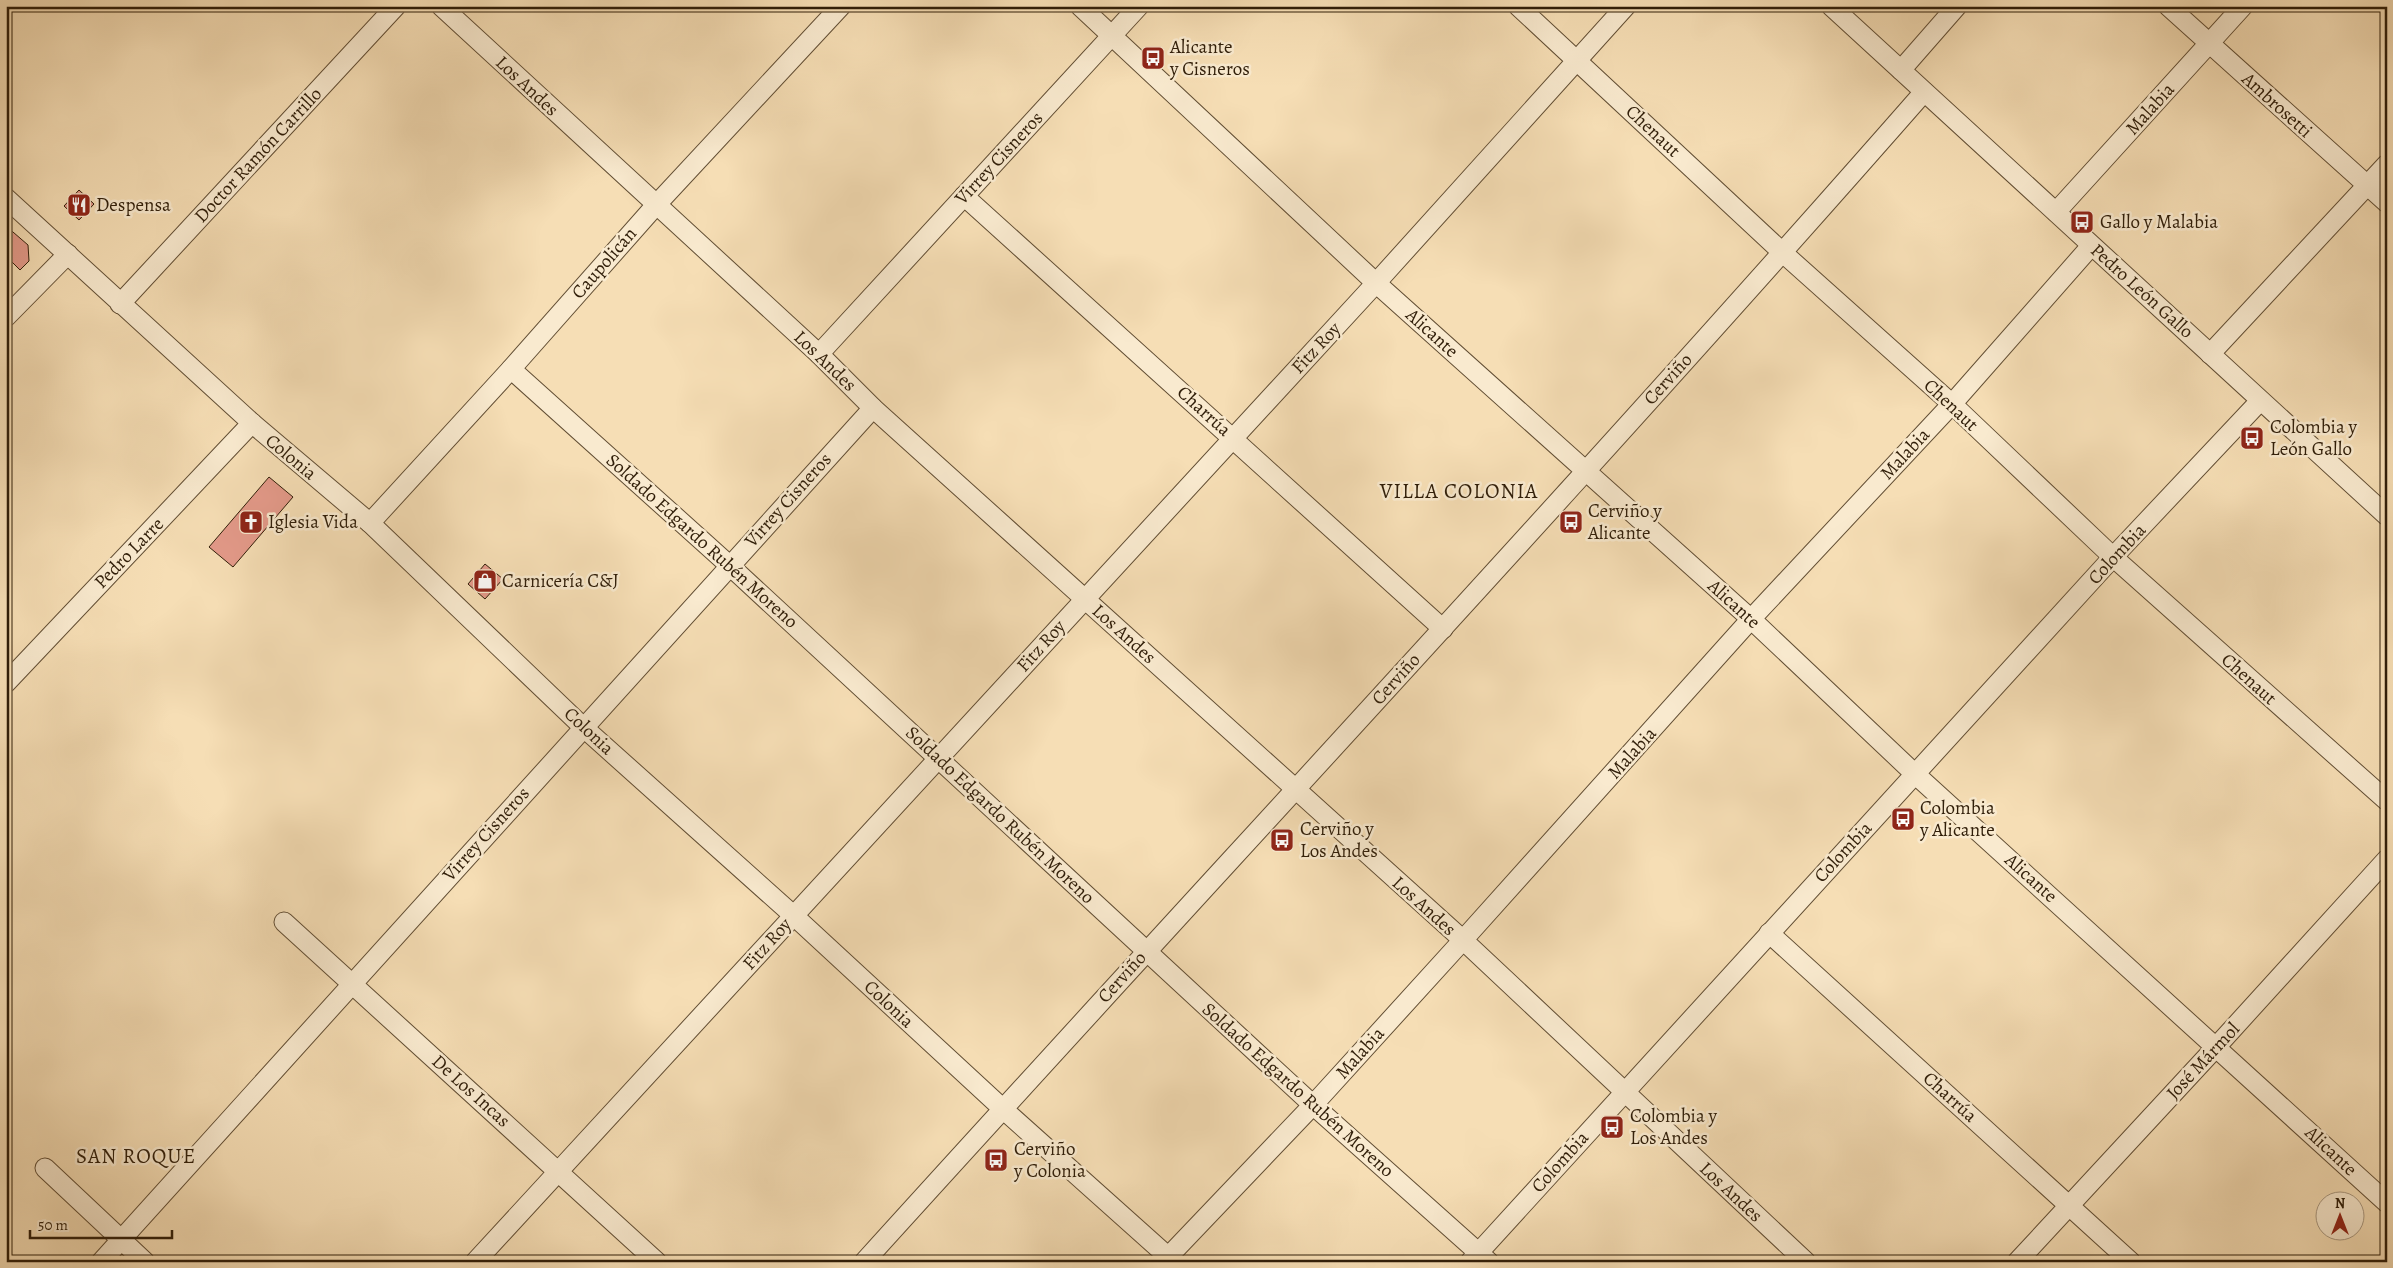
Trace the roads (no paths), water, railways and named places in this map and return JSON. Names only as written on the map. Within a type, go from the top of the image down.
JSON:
[{"type":"street","name":"Doctor Ramón Carrillo","points":[[120,304],[396,6]]},
{"type":"street","name":"Los Andes","points":[[442,6],[819,354],[873,408],[1463,940],[1624,1094],[1806,1262]]},
{"type":"street","name":"Caupolicán","points":[[370,523],[511,369],[656,205],[841,6]]},
{"type":"street","name":"Alicante","points":[[1080,6],[1376,283],[1751,619],[1915,774],[2217,1046],[2387,1203]]},
{"type":"street","name":"Virrey Cisneros","points":[[819,354],[1139,6]]},
{"type":"street","name":"Chenaut","points":[[1518,6],[1783,253],[1952,404],[2113,557],[2387,801]]},
{"type":"street","name":"Fitz Roy","points":[[474,1262],[1084,598],[1234,438],[1626,6]]},
{"type":"street","name":"Pedro León Gallo","points":[[1830,6],[2260,401],[2386,514]]},
{"type":"street","points":[[1901,70],[1957,6]]},
{"type":"street","name":"Ambrosetti","points":[[2168,6],[2387,203]]},
{"type":"street","name":"Malabia","points":[[2056,212],[2243,6]]},
{"type":"street","name":"Cerviño","points":[[864,1262],[1146,950],[1443,629],[1783,253],[1924,92]]},
{"type":"street","points":[[2210,354],[2387,164]]},
{"type":"street","name":"Charrúa","points":[[964,196],[1234,438],[1443,629]]},
{"type":"street","name":"Colonia","points":[[6,198],[252,423],[370,523],[583,727],[793,915],[1003,1109],[1172,1259]]},
{"type":"street","name":"Malabia","points":[[1172,1259],[1463,940],[1751,619],[1952,404],[2091,246]]},
{"type":"street","points":[[6,317],[68,254]]},
{"type":"street","name":"Soldado Edgardo Rubén Moreno","points":[[511,369],[729,565],[1479,1258]]},
{"type":"street","name":"Colombia","points":[[1479,1258],[1769,933],[2113,557],[2260,401]]},
{"type":"street","name":"Virrey Cisneros","points":[[101,1262],[729,565],[873,408]]},
{"type":"street","name":"Pedro Larre","points":[[9,673],[252,423]]},
{"type":"street","name":"José Mármol","points":[[2017,1262],[2217,1046],[2387,858]]},
{"type":"street","name":"De Los Incas","points":[[284,922],[657,1262]]},
{"type":"street","name":"Charrúa","points":[[1769,933],[2131,1262]]},
{"type":"street","points":[[45,1168],[144,1262]]},
{"type":"place","name":"Alicante y Cisneros","points":[[1153,58]]},
{"type":"place","name":"Despensa","points":[[79,205]]},
{"type":"place","name":"Gallo y Malabia","points":[[2082,222]]},
{"type":"place","name":"Colombia y León Gallo","points":[[2252,438]]},
{"type":"place","name":"Iglesia Vida","points":[[251,522]]},
{"type":"place","name":"Cerviño y Alicante","points":[[1571,522]]},
{"type":"place","name":"Carnicería C&J","points":[[485,581]]},
{"type":"place","name":"Colombia y Alicante","points":[[1903,819]]},
{"type":"place","name":"Cerviño y Los Andes","points":[[1282,840]]},
{"type":"place","name":"Colombia y Los Andes","points":[[1612,1127]]},
{"type":"place","name":"Cerviño y Colonia","points":[[996,1160]]},
{"type":"district","name":"VILLA COLONIA","points":[[1459,491]]},
{"type":"district","name":"SAN ROQUE","points":[[136,1156]]}]
